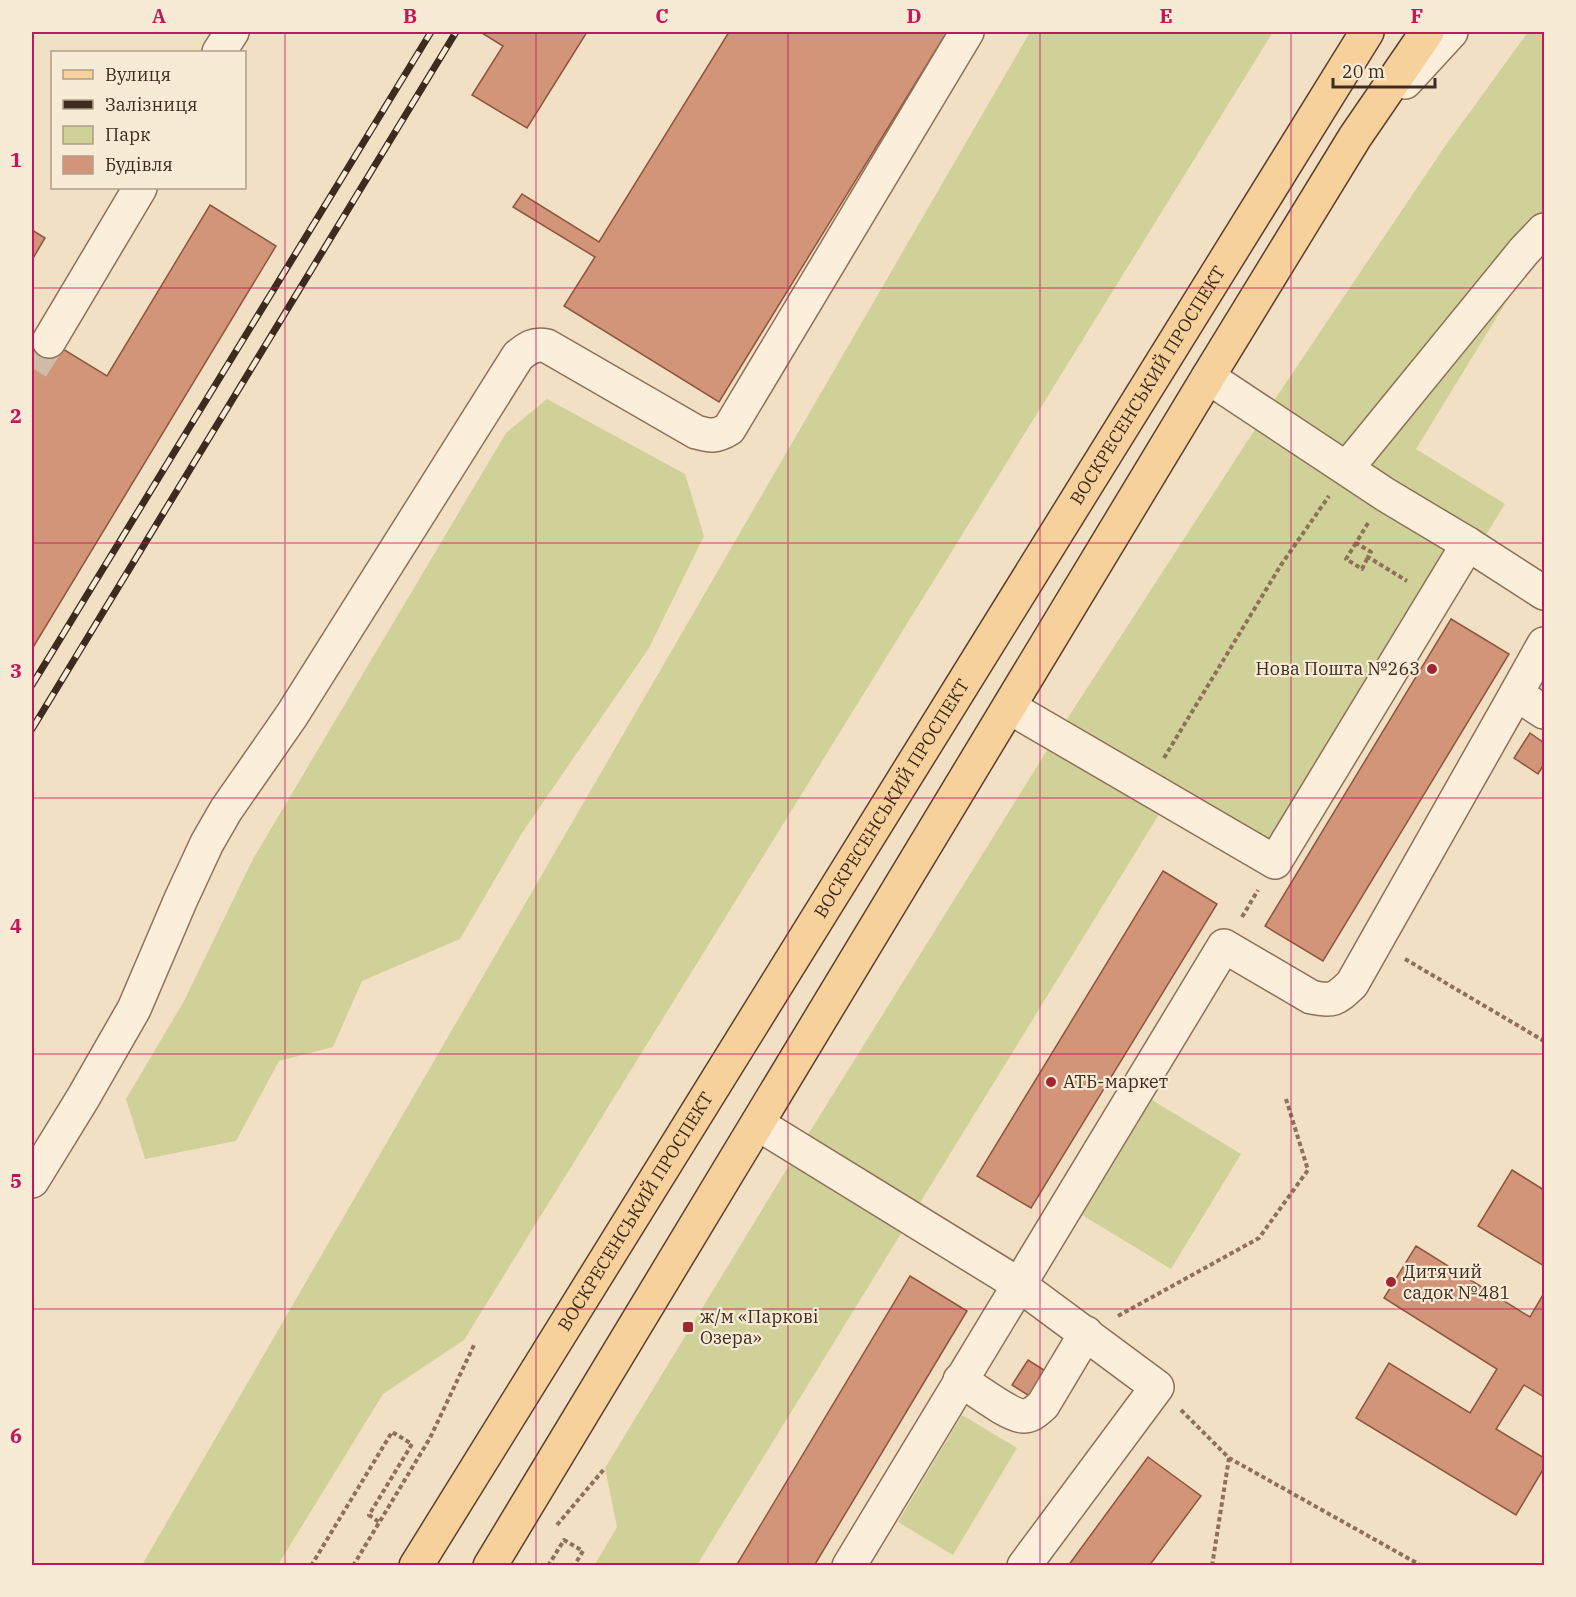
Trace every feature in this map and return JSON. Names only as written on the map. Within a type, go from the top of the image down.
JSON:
[{"type":"main road","name":"ВОСКРЕСЕНСЬКИЙ ПРОСПЕКТ","points":[[416,1566],[1367,32]]},
{"type":"main road","points":[[490,1566],[1208,376],[1355,137],[1427,32]]},
{"type":"street","points":[[220,51],[232,32]]},
{"type":"street","points":[[32,1181],[134,1009],[181,899],[207,843],[226,810],[292,715],[518,356],[529,346],[540,344],[548,346],[696,432],[711,437],[720,435],[729,429],[966,32]]},
{"type":"street","points":[[1355,137],[1451,32]]},
{"type":"street","points":[[49,341],[139,189]]},
{"type":"street","points":[[1347,468],[1538,250]]},
{"type":"street","points":[[1208,376],[1386,495],[1545,593]]},
{"type":"street","points":[[1009,707],[1275,862],[1468,544]]},
{"type":"street","points":[[849,1566],[1224,946],[1311,997],[1327,1001],[1339,996],[1352,984],[1545,644]]},
{"type":"street","points":[[1516,694],[1545,712]]},
{"type":"street","points":[[758,1124],[1018,1284],[1157,1387],[1024,1566]]},
{"type":"street","points":[[960,1380],[1012,1413],[1023,1416],[1033,1414],[1043,1405],[1086,1333]]},
{"type":"path","points":[[1146,787],[1281,565],[1347,468]]},
{"type":"path","points":[[1356,543],[1371,552],[1362,569],[1346,559],[1356,543],[1386,495]]},
{"type":"path","points":[[1368,557],[1435,599]]},
{"type":"path","points":[[1224,946],[1275,862]]},
{"type":"path","points":[[1376,942],[1545,1041]]},
{"type":"path","points":[[1086,1333],[1259,1239],[1308,1170],[1286,1099]]},
{"type":"path","points":[[353,1566],[430,1437],[474,1345]]},
{"type":"path","points":[[1157,1387],[1229,1458],[1422,1566]]},
{"type":"path","points":[[311,1566],[392,1432],[412,1444],[369,1515],[379,1522]]},
{"type":"path","points":[[1212,1566],[1229,1458]]},
{"type":"path","points":[[556,1526],[605,1468]]},
{"type":"path","points":[[548,1566],[564,1540],[583,1551],[574,1566]]},
{"type":"green space","points":[[1030,32],[1273,32],[464,1340],[383,1394],[278,1565],[142,1565]]},
{"type":"green space","points":[[1528,32],[1544,32],[1544,240],[1416,449],[1505,504],[1287,859],[1174,790],[697,1565],[594,1566],[617,1527],[605,1468],[799,1149],[1056,736],[1265,414],[1443,149]]},
{"type":"green space","points":[[547,399],[685,474],[704,536],[649,648],[522,833],[460,939],[362,981],[333,1047],[279,1061],[236,1141],[145,1159],[126,1099],[184,1001],[253,859],[506,433]]},
{"type":"green space","points":[[1152,1100],[1241,1154],[1171,1269],[1082,1215]]},
{"type":"green space","points":[[962,1415],[1017,1448],[953,1555],[898,1522]]},
{"type":"building","points":[[587,32],[527,128],[472,95],[503,46],[482,33]]},
{"type":"building","points":[[729,32],[947,32],[719,402],[564,306],[595,257],[513,207],[522,194],[599,242]]},
{"type":"building","points":[[210,205],[276,246],[32,649],[32,330],[107,376]]},
{"type":"building","points":[[32,230],[45,238],[32,260]]},
{"type":"building","points":[[1451,619],[1509,654],[1323,961],[1265,926]]},
{"type":"building","points":[[1530,733],[1544,743],[1544,764],[1538,774],[1514,758]]},
{"type":"building","points":[[1163,871],[1217,904],[1031,1208],[977,1176]]},
{"type":"building","points":[[1512,1170],[1544,1190],[1544,1266],[1478,1226]]},
{"type":"building","points":[[1416,1246],[1530,1317],[1544,1293],[1544,1397],[1524,1385],[1496,1429],[1544,1458],[1544,1468],[1516,1515],[1356,1418],[1389,1363],[1470,1413],[1497,1369],[1384,1298]]},
{"type":"building","points":[[910,1276],[967,1311],[814,1566],[736,1566]]},
{"type":"building","points":[[1028,1360],[1047,1372],[1031,1397],[1012,1385]]},
{"type":"building","points":[[1148,1457],[1201,1496],[1149,1566],[1068,1566]]},
{"type":"tunnel","points":[[32,368],[49,341]]},
{"type":"railway","points":[[32,685],[431,32]]},
{"type":"railway","points":[[32,729],[456,32]]},
{"type":"place","name":"Нова Пошта №263","points":[[1432,669]]},
{"type":"place","name":"АТБ-маркет","points":[[1051,1082]]},
{"type":"place","name":"Дитячий садок №481","points":[[1391,1282]]},
{"type":"place","name":"ж/м «Паркові Озера»","points":[[688,1327]]}]
